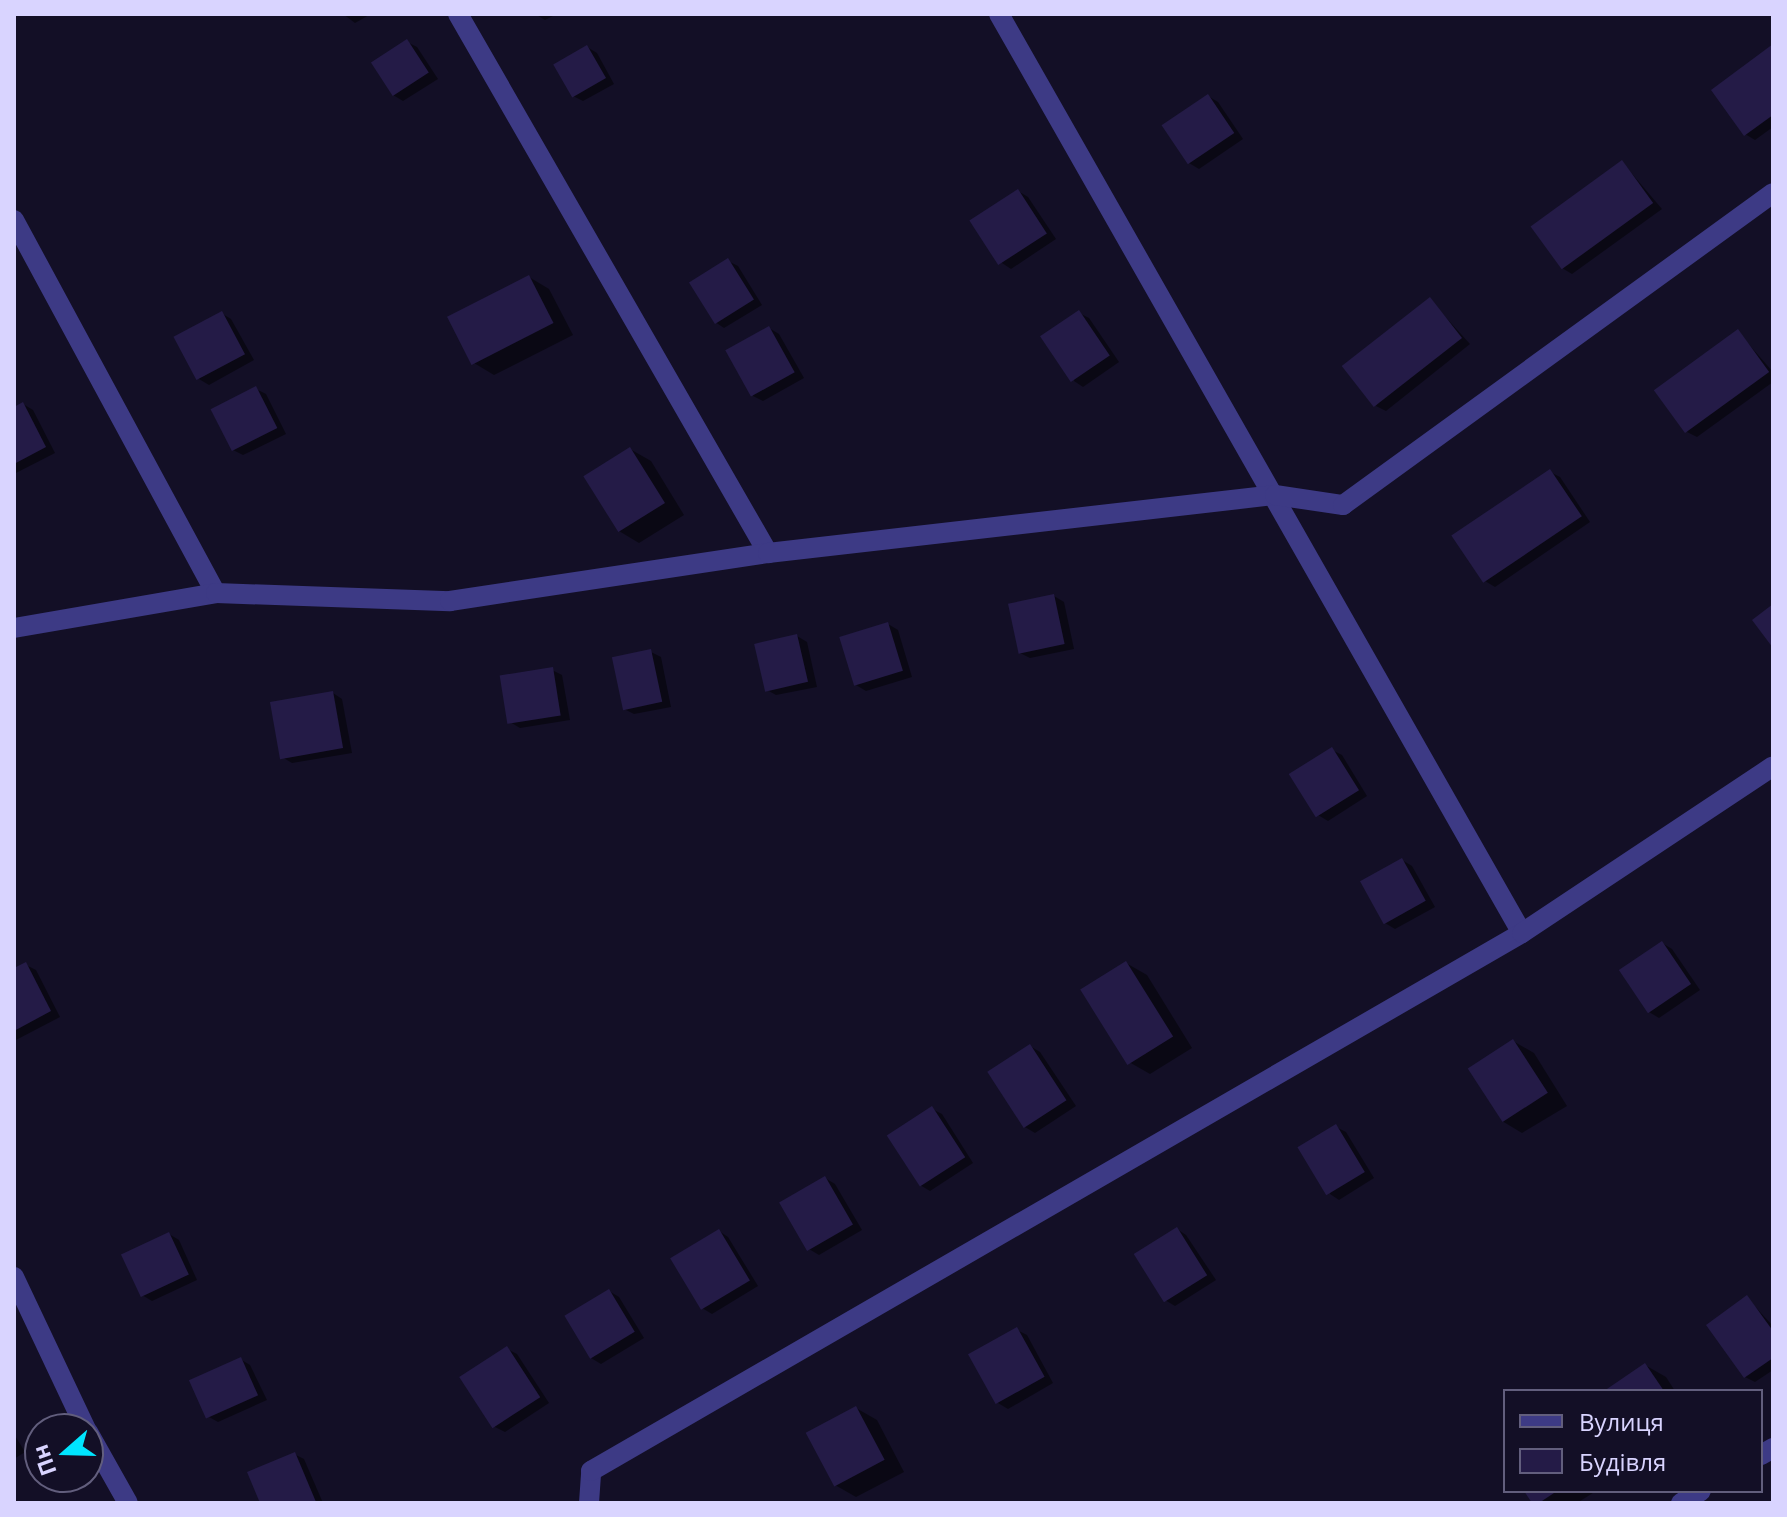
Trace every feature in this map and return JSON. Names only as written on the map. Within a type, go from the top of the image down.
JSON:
[{"type":"street","points":[[458,14],[768,553]]},
{"type":"street","points":[[999,14],[1522,933]]},
{"type":"street","points":[[14,628],[216,593],[450,601],[768,553],[1275,495],[1343,505],[1773,193]]},
{"type":"street","points":[[14,220],[216,593]]},
{"type":"street","points":[[589,1503],[591,1471],[1522,933],[1773,766]]},
{"type":"street","points":[[14,1277],[79,1413]]},
{"type":"street","points":[[104,1460],[128,1503]]},
{"type":"building","points":[[407,39],[429,73],[393,96],[371,62]]},
{"type":"building","points":[[1773,44],[1773,115],[1744,136],[1711,90]]},
{"type":"building","points":[[587,45],[606,78],[572,97],[553,65]]},
{"type":"building","points":[[1208,94],[1234,133],[1188,164],[1162,125]]},
{"type":"building","points":[[1622,160],[1653,203],[1562,269],[1531,226]]},
{"type":"building","points":[[1018,189],[1047,233],[998,265],[969,221]]},
{"type":"building","points":[[728,258],[754,300],[715,324],[689,282]]},
{"type":"building","points":[[529,275],[554,323],[472,365],[447,317]]},
{"type":"building","points":[[1430,297],[1462,338],[1374,407],[1342,366]]},
{"type":"building","points":[[1079,310],[1110,356],[1071,382],[1040,336]]},
{"type":"building","points":[[222,311],[245,354],[196,380],[173,337]]},
{"type":"building","points":[[769,326],[795,372],[751,397],[725,350]]},
{"type":"building","points":[[1738,329],[1769,372],[1685,433],[1654,390]]},
{"type":"building","points":[[256,386],[277,428],[232,451],[211,409]]},
{"type":"building","points":[[23,402],[46,447],[14,464],[14,407]]},
{"type":"building","points":[[630,447],[665,503],[618,532],[583,476]]},
{"type":"building","points":[[1550,469],[1582,516],[1483,583],[1451,536]]},
{"type":"building","points":[[1054,594],[1065,644],[1019,654],[1008,604]]},
{"type":"building","points":[[1773,604],[1773,648],[1752,620]]},
{"type":"building","points":[[888,622],[903,671],[854,686],[839,637]]},
{"type":"building","points":[[797,634],[808,682],[765,692],[754,644]]},
{"type":"building","points":[[651,649],[662,702],[623,710],[612,657]]},
{"type":"building","points":[[553,667],[561,715],[507,724],[500,675]]},
{"type":"building","points":[[333,691],[343,748],[280,759],[270,702]]},
{"type":"building","points":[[1332,747],[1359,790],[1316,817],[1289,774]]},
{"type":"building","points":[[1402,858],[1426,901],[1384,924],[1360,881]]},
{"type":"building","points":[[1662,941],[1691,984],[1648,1013],[1619,970]]},
{"type":"building","points":[[1126,961],[1173,1036],[1127,1065],[1080,990]]},
{"type":"building","points":[[26,962],[51,1011],[14,1031],[14,968]]},
{"type":"building","points":[[1513,1039],[1548,1093],[1503,1122],[1468,1068]]},
{"type":"building","points":[[1030,1044],[1066,1100],[1024,1128],[987,1072]]},
{"type":"building","points":[[932,1106],[965,1157],[920,1187],[887,1135]]},
{"type":"building","points":[[1336,1124],[1365,1172],[1326,1195],[1297,1147]]},
{"type":"building","points":[[825,1176],[853,1224],[807,1251],[779,1202]]},
{"type":"building","points":[[1177,1227],[1207,1275],[1164,1302],[1134,1254]]},
{"type":"building","points":[[719,1229],[750,1280],[701,1310],[670,1258]]},
{"type":"building","points":[[169,1232],[189,1275],[141,1297],[121,1254]]},
{"type":"building","points":[[609,1289],[635,1332],[590,1359],[564,1316]]},
{"type":"building","points":[[1747,1295],[1773,1331],[1773,1358],[1744,1378],[1706,1325]]},
{"type":"building","points":[[1017,1327],[1045,1377],[996,1404],[968,1354]]},
{"type":"building","points":[[507,1346],[540,1397],[492,1428],[459,1377]]},
{"type":"building","points":[[241,1357],[258,1395],[206,1419],[189,1380]]},
{"type":"building","points":[[1645,1363],[1663,1389],[1607,1389]]},
{"type":"building","points":[[856,1406],[885,1460],[834,1487],[806,1433]]},
{"type":"building","points":[[295,1452],[316,1502],[260,1503],[247,1472]]},
{"type":"building","points":[[1525,1493],[1554,1493],[1539,1503],[1532,1503]]}]
